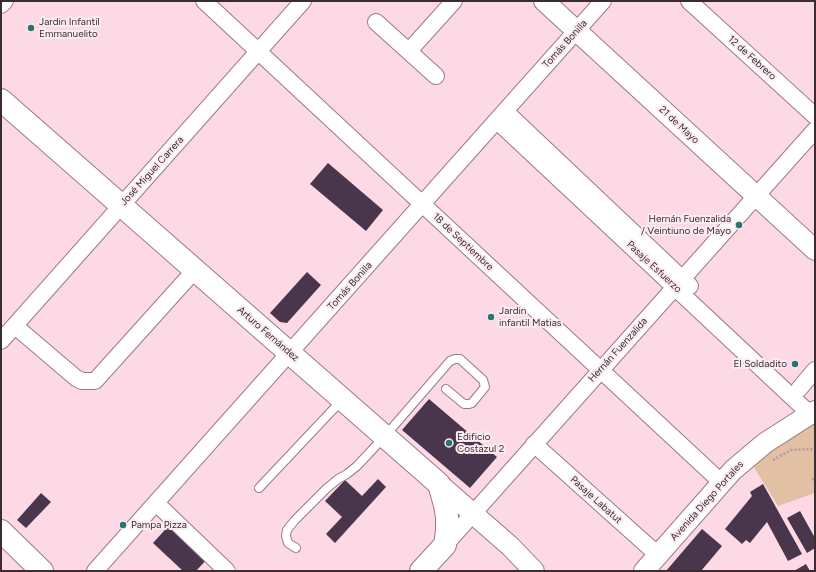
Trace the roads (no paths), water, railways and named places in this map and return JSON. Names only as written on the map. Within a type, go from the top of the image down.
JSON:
[{"type":"main road","name":"Arturo Fernández","points":[[1,100],[439,484]]},
{"type":"main road","points":[[439,484],[447,517],[445,545]]},
{"type":"main road","points":[[1,531],[42,571]]},
{"type":"main road","name":"Hernán Fuenzalida","points":[[421,571],[445,545]]},
{"type":"street","points":[[1,5],[5,1]]},
{"type":"street","name":"18 de Septiembre","points":[[204,1],[721,482]]},
{"type":"street","name":"José Miguel Carrera","points":[[1,342],[303,1]]},
{"type":"street","points":[[409,52],[454,1]]},
{"type":"street","name":"21 de Mayo","points":[[544,1],[815,250]]},
{"type":"street","name":"Tomás Bonilla","points":[[96,571],[603,1]]},
{"type":"street","name":"12 de Febrero","points":[[689,1],[815,116]]},
{"type":"street","points":[[376,22],[436,76]]},
{"type":"street","name":"Pasaje Esfuerzo","points":[[501,116],[814,409]]},
{"type":"street","name":"Hernán Fuenzalida","points":[[445,545],[815,130]]},
{"type":"street","points":[[15,326],[76,378],[82,381],[96,381],[195,270]]},
{"type":"street","name":"Pasaje Esfuerzo","points":[[679,283],[799,388],[814,409]]},
{"type":"street","points":[[799,388],[815,370]]},
{"type":"street","name":"Avenida Diego Portales","points":[[644,571],[721,482],[748,456],[814,409]]},
{"type":"street","name":"Pasaje Labatut","points":[[534,444],[658,555]]},
{"type":"street","name":"Arturo Fernández","points":[[439,484],[510,546],[534,571]]},
{"type":"street","points":[[156,503],[227,571]]},
{"type":"lane","points":[[296,548],[288,543],[286,536],[287,530],[295,520],[327,488],[357,466],[450,361],[460,359],[482,380],[485,387],[469,404],[464,404],[446,389]]},
{"type":"lane","points":[[259,488],[343,399]]},
{"type":"place","name":"Jardin Infantil Emmanuelito","points":[[31,28]]},
{"type":"place","name":"Hernán Fuenzalida / Veintiuno de Mayo","points":[[739,225]]},
{"type":"place","name":"Jardin infantil Matias","points":[[491,317]]},
{"type":"place","name":"El Soldadito","points":[[795,364]]},
{"type":"place","name":"Edificio Costazul 2","points":[[449,443]]},
{"type":"place","name":"Pampa Pizza","points":[[123,525]]}]
